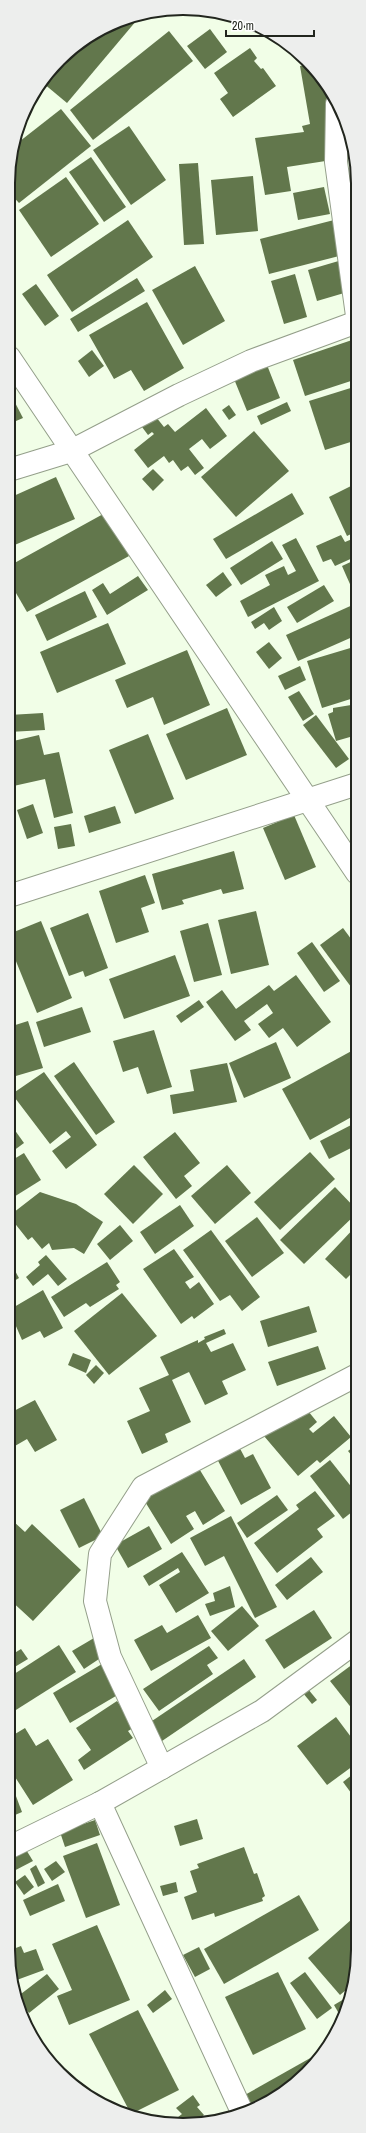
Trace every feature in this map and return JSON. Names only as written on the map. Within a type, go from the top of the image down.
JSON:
[{"type":"street","points":[[337,116],[336,162],[351,277]]},
{"type":"street","points":[[15,468],[71,451],[179,395],[250,361],[351,325]]},
{"type":"street","points":[[15,366],[351,864]]},
{"type":"street","points":[[15,894],[351,786]]},
{"type":"street","points":[[162,1768],[110,1657],[95,1601],[100,1554],[143,1486],[351,1377]]},
{"type":"street","points":[[15,1844],[100,1802],[262,1711],[351,1645]]},
{"type":"street","points":[[100,1802],[240,2108]]},
{"type":"building","points":[[135,22],[67,103],[46,86],[57,72],[64,64],[90,43],[109,32]]},
{"type":"building","points":[[210,29],[227,52],[205,69],[187,46]]},
{"type":"building","points":[[169,31],[193,61],[93,140],[70,110]]},
{"type":"building","points":[[250,48],[257,58],[254,61],[261,69],[263,68],[276,86],[233,117],[220,99],[228,93],[214,73]]},
{"type":"building","points":[[303,65],[309,72],[328,99],[334,136],[332,160],[287,167],[291,191],[265,195],[255,138],[304,132],[302,126],[310,124],[300,66]]},
{"type":"building","points":[[61,109],[91,146],[19,203],[15,199],[15,172],[21,140]]},
{"type":"building","points":[[129,126],[166,180],[131,205],[93,150]]},
{"type":"building","points":[[91,157],[126,207],[104,222],[69,172]]},
{"type":"building","points":[[198,163],[204,244],[184,245],[179,164]]},
{"type":"building","points":[[253,176],[258,231],[216,235],[211,180]]},
{"type":"building","points":[[66,177],[99,224],[51,257],[19,210]]},
{"type":"building","points":[[324,187],[330,214],[298,220],[293,193]]},
{"type":"building","points":[[128,220],[153,257],[72,312],[47,275]]},
{"type":"building","points":[[334,220],[343,255],[269,274],[260,239]]},
{"type":"building","points":[[342,260],[351,291],[317,301],[308,270]]},
{"type":"building","points":[[195,266],[225,321],[183,345],[152,290]]},
{"type":"building","points":[[295,274],[307,317],[284,324],[271,281]]},
{"type":"building","points":[[137,278],[145,291],[78,332],[70,319]]},
{"type":"building","points":[[36,284],[59,316],[45,326],[22,294]]},
{"type":"building","points":[[147,302],[184,368],[144,391],[131,370],[114,379],[89,335]]},
{"type":"building","points":[[351,340],[351,381],[305,396],[293,360]]},
{"type":"building","points":[[92,350],[104,366],[89,377],[78,361]]},
{"type":"building","points":[[267,365],[280,398],[247,411],[234,379]]},
{"type":"building","points":[[351,388],[351,442],[325,450],[309,401]]},
{"type":"building","points":[[287,402],[291,411],[261,425],[257,416]]},
{"type":"building","points":[[15,403],[23,418],[15,421]]},
{"type":"building","points":[[229,405],[236,415],[229,420],[222,410]]},
{"type":"building","points":[[206,408],[227,436],[210,449],[202,439],[189,449],[204,468],[195,475],[188,466],[181,471],[173,460],[169,463],[164,456],[148,468],[134,450],[154,434],[152,432],[148,435],[142,427],[156,417],[164,427],[168,424],[175,432]]},
{"type":"building","points":[[254,431],[289,471],[236,517],[201,477]]},
{"type":"building","points":[[153,469],[164,480],[153,491],[142,479]]},
{"type":"building","points":[[56,477],[75,519],[15,545],[15,495]]},
{"type":"building","points":[[351,486],[351,534],[347,536],[329,497]]},
{"type":"building","points":[[292,493],[304,514],[226,559],[213,539]]},
{"type":"building","points":[[105,513],[129,556],[27,612],[15,591],[15,563]]},
{"type":"building","points":[[341,535],[345,542],[351,540],[351,559],[335,566],[331,559],[323,562],[316,546]]},
{"type":"building","points":[[296,538],[319,581],[248,617],[240,601],[270,585],[265,575],[284,566],[288,575],[296,571],[282,545]]},
{"type":"building","points":[[272,541],[283,559],[241,585],[230,568]]},
{"type":"building","points":[[351,562],[351,586],[342,566]]},
{"type":"building","points":[[223,572],[232,585],[216,597],[206,585]]},
{"type":"building","points":[[138,576],[148,590],[107,615],[92,590],[103,583],[110,594]]},
{"type":"building","points":[[324,585],[334,601],[297,623],[287,607]]},
{"type":"building","points":[[85,591],[97,617],[47,641],[35,615]]},
{"type":"building","points":[[351,606],[351,638],[298,661],[286,635]]},
{"type":"building","points":[[274,607],[282,621],[269,630],[264,623],[255,629],[251,622]]},
{"type":"building","points":[[108,623],[126,664],[57,693],[40,652]]},
{"type":"building","points":[[269,642],[282,658],[269,669],[256,652]]},
{"type":"building","points":[[351,648],[351,699],[322,708],[307,661]]},
{"type":"building","points":[[187,650],[210,705],[164,725],[153,697],[127,708],[115,680]]},
{"type":"building","points":[[300,666],[306,680],[285,690],[278,676]]},
{"type":"building","points":[[299,691],[314,714],[303,721],[288,697]]},
{"type":"building","points":[[351,705],[351,737],[336,741],[328,714],[333,712],[333,708]]},
{"type":"building","points":[[227,708],[247,755],[186,780],[166,734]]},
{"type":"building","points":[[43,713],[45,730],[15,732],[15,715]]},
{"type":"building","points":[[316,715],[349,759],[336,768],[303,725]]},
{"type":"building","points":[[148,734],[174,799],[135,814],[109,750]]},
{"type":"building","points":[[39,735],[44,755],[59,752],[73,813],[54,818],[45,779],[15,786],[15,741]]},
{"type":"building","points":[[33,804],[43,833],[27,839],[17,810]]},
{"type":"building","points":[[115,806],[121,823],[89,833],[84,816]]},
{"type":"building","points":[[294,815],[316,867],[285,880],[263,828]]},
{"type":"building","points":[[71,824],[75,846],[58,849],[54,827]]},
{"type":"building","points":[[234,851],[244,889],[223,894],[221,889],[182,900],[184,904],[162,910],[152,874]]},
{"type":"building","points":[[145,875],[155,903],[141,908],[149,932],[116,943],[99,891]]},
{"type":"building","points":[[256,911],[269,965],[231,974],[218,920]]},
{"type":"building","points":[[88,913],[108,968],[85,977],[83,971],[69,976],[50,928]]},
{"type":"building","points":[[41,921],[72,998],[37,1013],[15,959],[15,932]]},
{"type":"building","points":[[208,923],[222,975],[194,982],[180,931]]},
{"type":"building","points":[[343,928],[351,939],[351,987],[320,945]]},
{"type":"building","points":[[312,942],[340,981],[324,992],[297,953]]},
{"type":"building","points":[[175,955],[190,996],[124,1019],[109,979]]},
{"type":"building","points":[[296,975],[331,1022],[297,1047],[283,1028],[269,1038],[258,1024],[273,1013],[267,1004],[244,1021],[251,1030],[235,1041],[206,1002],[222,990],[236,1009],[269,985],[274,991]]},
{"type":"building","points":[[199,1000],[204,1007],[181,1023],[176,1016]]},
{"type":"building","points":[[82,1007],[91,1032],[44,1047],[36,1022]]},
{"type":"building","points":[[28,1021],[43,1068],[15,1076],[15,1025]]},
{"type":"building","points":[[154,1030],[172,1087],[147,1094],[138,1067],[123,1072],[113,1041]]},
{"type":"building","points":[[276,1042],[291,1078],[244,1098],[229,1063]]},
{"type":"building","points":[[351,1051],[351,1117],[310,1140],[282,1089]]},
{"type":"building","points":[[74,1062],[115,1122],[96,1135],[54,1076]]},
{"type":"building","points":[[227,1063],[237,1102],[173,1114],[170,1095],[194,1091],[190,1070]]},
{"type":"building","points":[[44,1072],[97,1145],[66,1169],[52,1151],[71,1137],[66,1131],[50,1144],[15,1098],[15,1092]]},
{"type":"building","points":[[351,1125],[351,1148],[329,1159],[320,1141]]},
{"type":"building","points":[[15,1130],[24,1143],[15,1150]]},
{"type":"building","points":[[175,1132],[200,1163],[184,1176],[192,1186],[176,1199],[143,1157]]},
{"type":"building","points":[[310,1152],[335,1179],[280,1230],[254,1202]]},
{"type":"building","points":[[24,1153],[41,1180],[15,1196],[15,1158]]},
{"type":"building","points":[[134,1165],[163,1194],[133,1224],[104,1194]]},
{"type":"building","points":[[227,1165],[251,1193],[215,1224],[191,1196]]},
{"type":"building","points":[[335,1187],[351,1204],[351,1219],[304,1264],[280,1240]]},
{"type":"building","points":[[40,1192],[76,1204],[103,1222],[84,1254],[74,1248],[52,1250],[49,1243],[42,1249],[32,1237],[28,1240],[15,1224],[15,1211]]},
{"type":"building","points":[[180,1205],[194,1226],[155,1254],[140,1232]]},
{"type":"building","points":[[257,1217],[284,1253],[252,1277],[225,1241]]},
{"type":"building","points":[[120,1225],[133,1241],[110,1260],[97,1244]]},
{"type":"building","points":[[211,1230],[260,1297],[242,1311],[230,1295],[220,1301],[183,1250]]},
{"type":"building","points":[[351,1231],[351,1274],[346,1279],[325,1259]]},
{"type":"building","points":[[174,1249],[194,1277],[185,1282],[190,1289],[199,1282],[214,1304],[194,1319],[192,1316],[181,1324],[143,1269]]},
{"type":"building","points":[[46,1255],[67,1279],[58,1286],[48,1274],[33,1286],[26,1277],[40,1265],[38,1262]]},
{"type":"building","points":[[107,1262],[120,1282],[116,1285],[119,1289],[90,1307],[86,1303],[64,1317],[51,1297]]},
{"type":"building","points":[[15,1271],[19,1278],[15,1280]]},
{"type":"building","points":[[43,1290],[63,1328],[44,1338],[40,1331],[22,1340],[15,1324],[15,1306]]},
{"type":"building","points":[[122,1293],[157,1336],[109,1375],[74,1331]]},
{"type":"building","points":[[309,1306],[317,1332],[268,1347],[260,1321]]},
{"type":"building","points":[[224,1329],[226,1334],[206,1343],[211,1352],[233,1343],[246,1370],[222,1381],[228,1394],[205,1405],[189,1372],[172,1380],[191,1422],[165,1434],[168,1442],[142,1454],[127,1421],[150,1411],[139,1388],[169,1375],[160,1357],[198,1340],[198,1343],[205,1339],[204,1337]]},
{"type":"building","points":[[318,1346],[326,1369],[277,1386],[268,1362]]},
{"type":"building","points":[[73,1353],[91,1360],[86,1373],[68,1365]]},
{"type":"building","points":[[96,1365],[104,1373],[94,1384],[86,1375]]},
{"type":"building","points":[[35,1400],[57,1440],[35,1452],[27,1439],[15,1446],[15,1410]]},
{"type":"building","points":[[304,1406],[317,1422],[309,1429],[313,1433],[334,1416],[351,1437],[320,1463],[317,1460],[298,1476],[264,1436],[294,1411]]},
{"type":"building","points":[[236,1441],[245,1458],[253,1454],[271,1488],[241,1505],[214,1453]]},
{"type":"building","points":[[330,1460],[351,1486],[351,1513],[343,1519],[310,1476]]},
{"type":"building","points":[[195,1462],[225,1511],[203,1525],[195,1511],[186,1516],[194,1529],[171,1544],[144,1500],[161,1489]]},
{"type":"building","points":[[315,1491],[335,1516],[317,1529],[323,1537],[277,1573],[254,1543],[299,1509],[296,1505]]},
{"type":"building","points":[[277,1495],[288,1510],[247,1538],[237,1523]]},
{"type":"building","points":[[84,1498],[103,1536],[79,1548],[60,1510]]},
{"type":"building","points":[[231,1516],[277,1607],[255,1618],[224,1556],[205,1566],[190,1538]]},
{"type":"building","points":[[15,1523],[25,1532],[32,1524],[81,1570],[33,1621],[15,1604]]},
{"type":"building","points":[[149,1526],[162,1549],[128,1568],[115,1545]]},
{"type":"building","points":[[182,1552],[209,1593],[176,1613],[159,1585],[180,1572],[178,1568],[149,1586],[143,1576]]},
{"type":"building","points":[[311,1557],[323,1572],[287,1600],[275,1585]]},
{"type":"building","points":[[230,1586],[235,1607],[210,1616],[205,1604],[215,1601],[213,1593]]},
{"type":"building","points":[[242,1606],[259,1626],[228,1651],[211,1631]]},
{"type":"building","points":[[314,1610],[332,1638],[284,1669],[265,1640]]},
{"type":"building","points":[[198,1615],[211,1638],[151,1671],[134,1640],[162,1625],[167,1633]]},
{"type":"building","points":[[94,1638],[105,1655],[84,1669],[72,1651]]},
{"type":"building","points":[[59,1645],[76,1672],[15,1711],[15,1673]]},
{"type":"building","points":[[209,1646],[218,1658],[207,1665],[213,1674],[159,1711],[143,1689]]},
{"type":"building","points":[[21,1649],[28,1659],[15,1667],[15,1653]]},
{"type":"building","points":[[244,1659],[256,1677],[162,1741],[149,1723]]},
{"type":"building","points":[[107,1661],[121,1693],[70,1723],[53,1693]]},
{"type":"building","points":[[351,1665],[351,1707],[330,1681]]},
{"type":"building","points":[[308,1689],[317,1700],[312,1704],[303,1693]]},
{"type":"building","points":[[117,1701],[135,1727],[128,1731],[133,1738],[84,1770],[78,1760],[91,1750],[76,1728]]},
{"type":"building","points":[[336,1717],[351,1737],[351,1767],[327,1785],[297,1746]]},
{"type":"building","points":[[25,1728],[36,1746],[48,1739],[73,1780],[33,1805],[15,1777],[15,1734]]},
{"type":"building","points":[[351,1776],[351,1793],[343,1782]]},
{"type":"building","points":[[15,1794],[22,1812],[15,1815]]},
{"type":"building","points":[[197,1819],[203,1839],[180,1846],[174,1826]]},
{"type":"building","points":[[95,1820],[100,1835],[65,1847],[60,1832]]},
{"type":"building","points":[[97,1843],[120,1905],[86,1918],[63,1856]]},
{"type":"building","points":[[244,1847],[254,1874],[257,1873],[265,1896],[262,1898],[263,1901],[215,1917],[214,1913],[192,1920],[184,1897],[197,1892],[190,1871],[199,1868],[197,1864]]},
{"type":"building","points":[[25,1848],[33,1861],[15,1870],[15,1853]]},
{"type":"building","points":[[56,1861],[65,1872],[52,1881],[44,1869]]},
{"type":"building","points":[[36,1865],[45,1883],[38,1887],[30,1869]]},
{"type":"building","points":[[25,1875],[34,1887],[24,1895],[15,1882]]},
{"type":"building","points":[[176,1882],[178,1892],[163,1896],[160,1886]]},
{"type":"building","points":[[58,1884],[65,1901],[30,1916],[23,1900]]},
{"type":"building","points":[[299,1895],[319,1930],[224,1984],[204,1949]]},
{"type":"building","points":[[351,1920],[351,1961],[346,1990],[340,1995],[308,1958]]},
{"type":"building","points":[[97,1925],[130,2000],[69,2025],[57,1996],[72,1990],[52,1944]]},
{"type":"building","points":[[21,1946],[24,1953],[36,1949],[44,1970],[17,1980],[15,1948]]},
{"type":"building","points":[[199,1947],[210,1969],[195,1977],[183,1955]]},
{"type":"building","points":[[278,1972],[306,2029],[253,2055],[225,1997]]},
{"type":"building","points":[[305,1972],[332,2008],[317,2019],[290,1983]]},
{"type":"building","points":[[47,1974],[59,1989],[29,2013],[26,2009],[21,1994]]},
{"type":"building","points":[[165,1990],[172,1999],[153,2013],[147,2005]]},
{"type":"building","points":[[343,1999],[338,2013],[334,2005]]},
{"type":"building","points":[[138,2010],[179,2090],[137,2111],[128,2109],[89,2034]]},
{"type":"building","points":[[312,2057],[294,2076],[276,2090],[257,2101],[248,2105],[243,2096]]},
{"type":"building","points":[[193,2095],[200,2105],[197,2107],[204,2115],[201,2117],[177,2118],[182,2114],[176,2108]]}]
